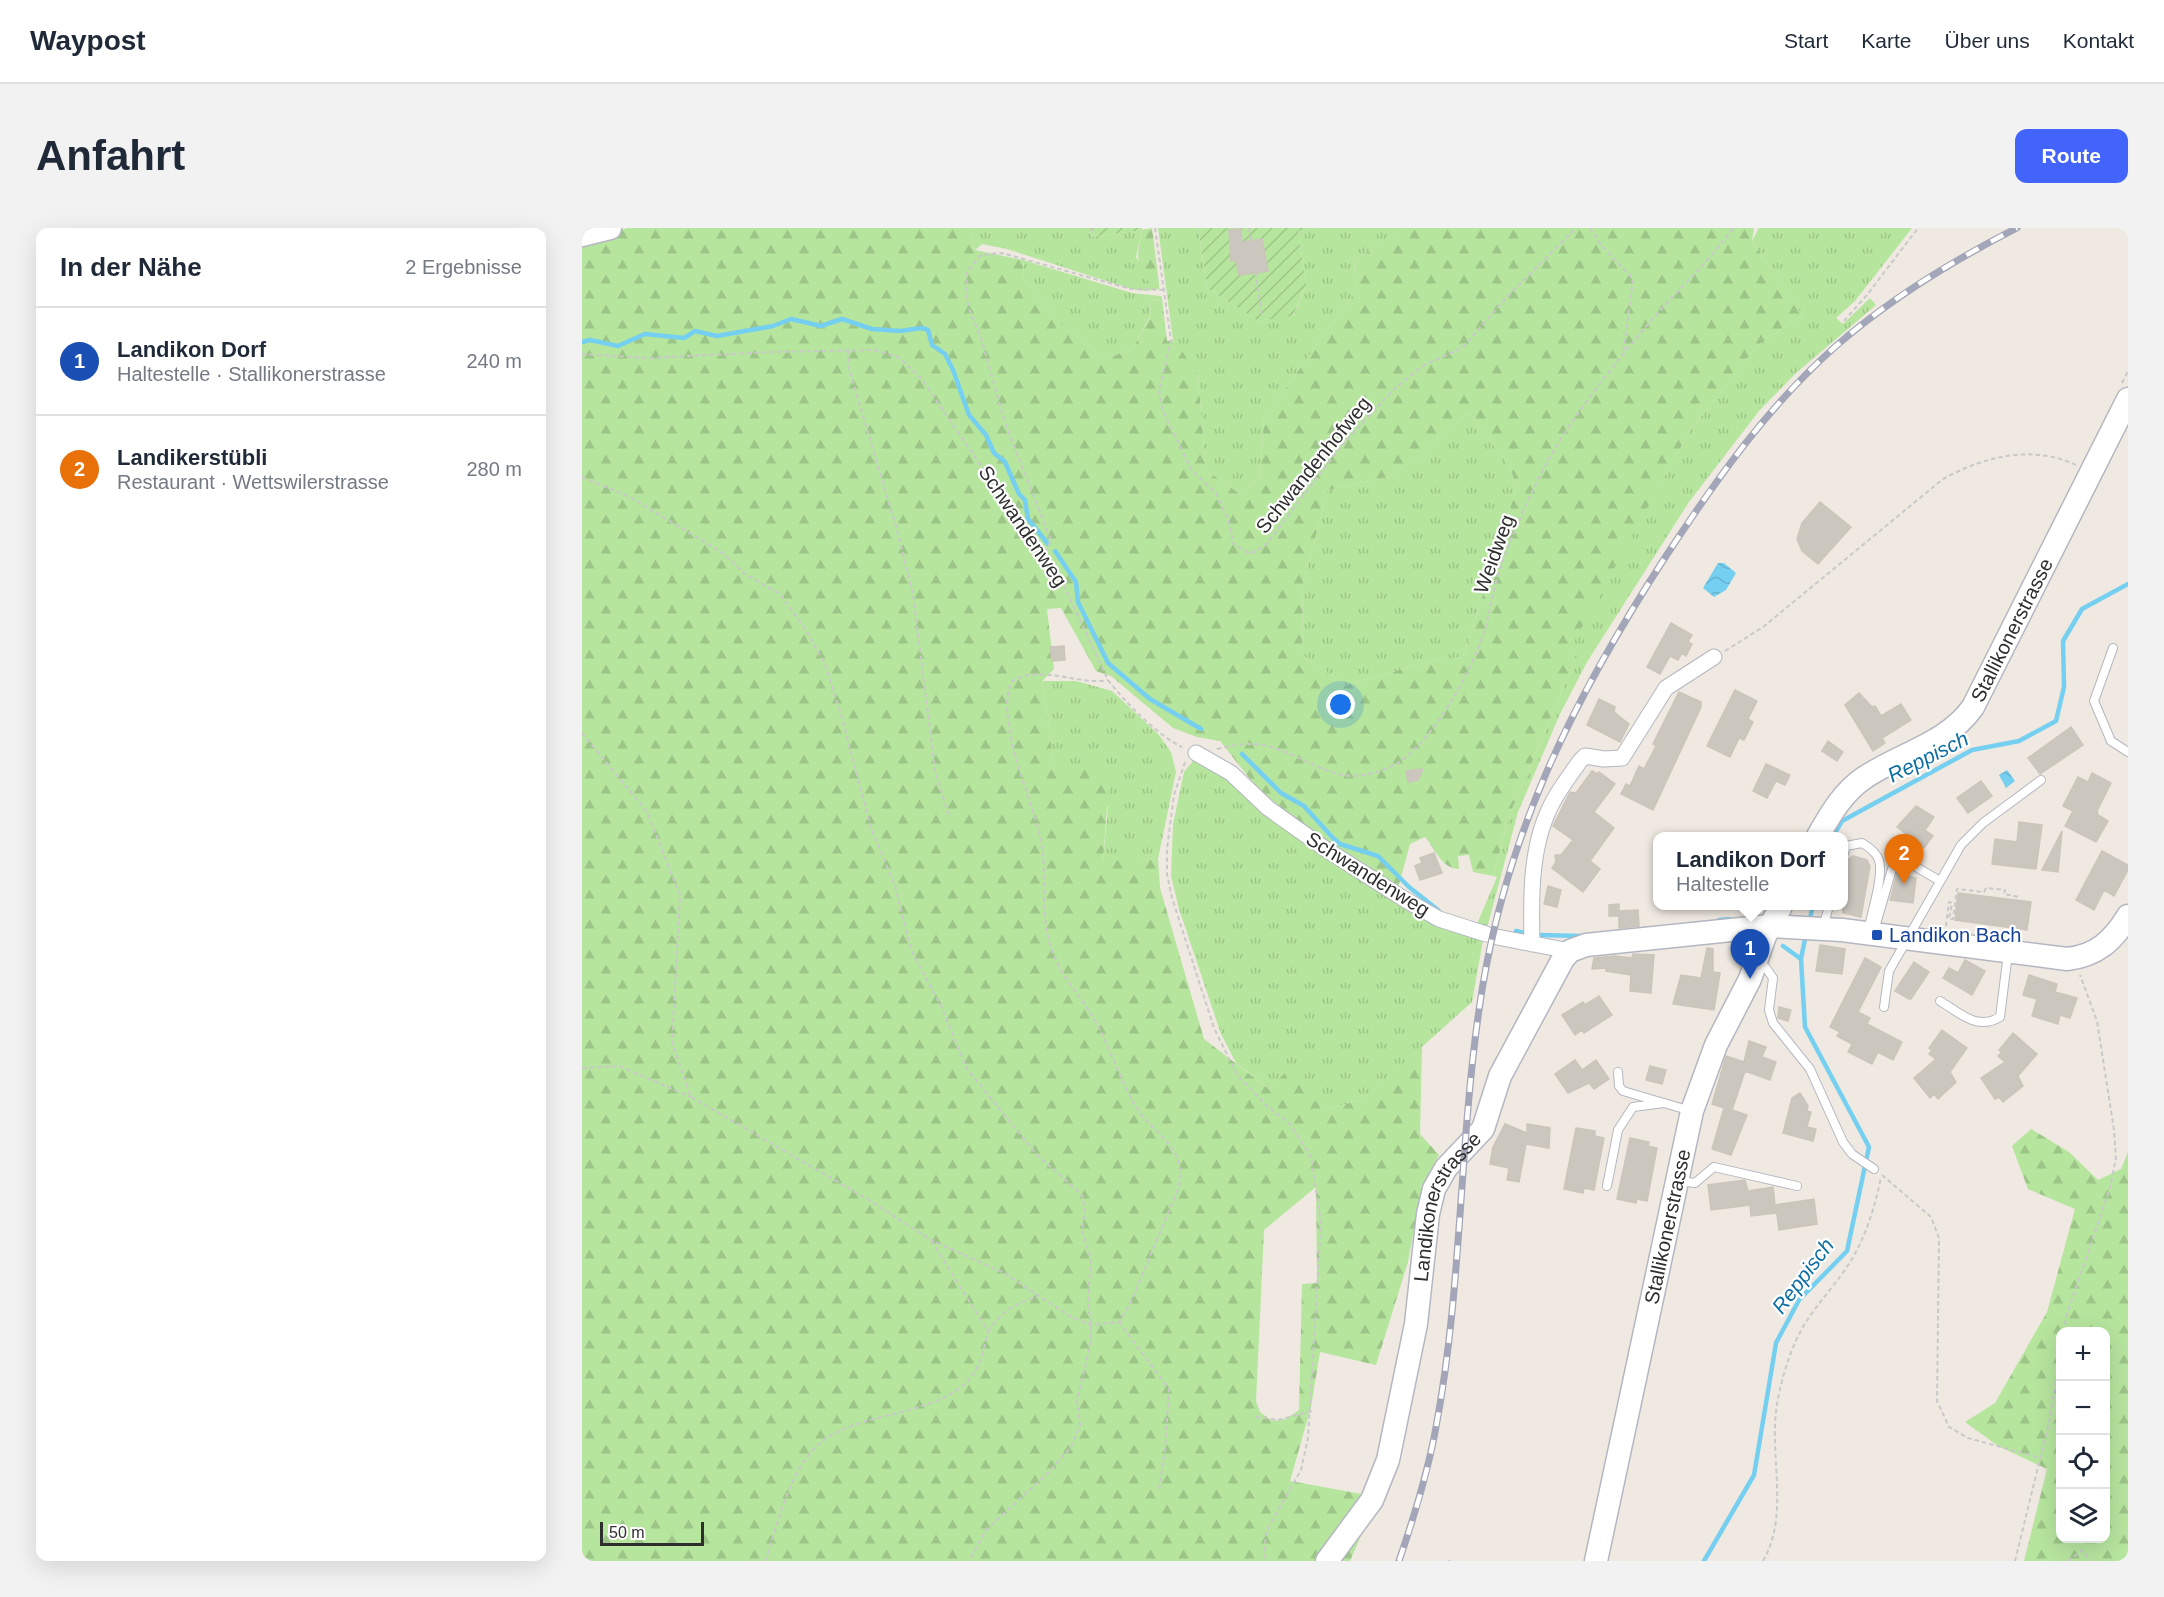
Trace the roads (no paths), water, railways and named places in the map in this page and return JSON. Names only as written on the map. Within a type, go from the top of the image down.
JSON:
[{"type":"street","points":[[582,235],[610,228]]},
{"type":"street","name":"Stallikonerstrasse","points":[[1821,832],[1832,812],[1865,778],[1938,738],[1964,720],[1981,694],[2092,472],[2124,394]]},
{"type":"street","points":[[1532,944],[1531,904],[1539,842],[1548,811],[1573,771],[1585,756],[1604,759],[1622,758],[1666,688],[1714,657]]},
{"type":"street","name":"Schwandenweg","points":[[1196,753],[1231,773],[1268,808],[1324,848],[1438,919],[1491,936],[1570,951]]},
{"type":"street","name":"Stallikonerstrasse","points":[[1596,1561],[1692,1111],[1716,1045],[1756,964],[1770,926],[1779,910]]},
{"type":"street","points":[[1570,951],[1586,945],[1770,926],[1870,934],[2067,959],[2088,955],[2114,936],[2128,916]]},
{"type":"street","name":"Landikonerstrasse","points":[[1327,1561],[1372,1500],[1388,1460],[1416,1324],[1428,1214],[1434,1189],[1446,1168],[1483,1129],[1500,1076],[1570,951]]},
{"type":"lane","points":[[2113,648],[2094,701],[2110,741],[2128,752]]},
{"type":"lane","points":[[1884,1007],[1889,970],[1940,881],[1968,838],[1983,823],[2041,780]]},
{"type":"lane","points":[[1848,846],[1862,843],[1873,850],[1879,861],[1870,934]]},
{"type":"lane","points":[[1870,934],[1892,869],[1901,858],[1940,881]]},
{"type":"lane","points":[[1812,928],[1826,910]]},
{"type":"lane","points":[[1940,1000],[1978,1023],[1989,1024],[2000,1017],[2009,952]]},
{"type":"lane","points":[[1756,964],[1766,968],[1773,978],[1769,1010],[1773,1023],[1810,1069],[1842,1142],[1852,1154],[1874,1169]]},
{"type":"lane","points":[[1618,1072],[1619,1086],[1623,1091],[1692,1111]]},
{"type":"lane","points":[[1607,1186],[1618,1130],[1633,1107],[1664,1103]]},
{"type":"lane","points":[[1676,1180],[1695,1183],[1714,1167],[1797,1186]]},
{"type":"water","points":[[1718,563],[1724,563],[1736,573],[1726,590],[1714,597],[1703,588]]},
{"type":"water","points":[[2007,770],[2015,781],[2006,788],[1999,775]]},
{"type":"waterway","points":[[582,342],[590,340],[618,346],[645,334],[684,338],[695,331],[717,336],[773,326],[791,319],[821,326],[842,319],[872,329],[900,331],[922,328],[928,330],[932,345],[945,354],[953,370],[969,415],[986,435],[994,453],[1005,462],[1019,494],[1025,500],[1028,519],[1048,544]]},
{"type":"waterway","points":[[1055,551],[1076,582],[1078,602],[1108,663],[1150,699],[1201,729]]},
{"type":"waterway","name":"Reppisch","points":[[1835,832],[1842,821],[1972,750],[2019,741],[2056,721],[2064,687],[2063,641],[2082,609],[2128,584]]},
{"type":"waterway","points":[[1242,754],[1281,793],[1304,806],[1340,844],[1378,856],[1409,887],[1438,910]]},
{"type":"waterway","name":"Reppisch","points":[[1809,922],[1812,910]]},
{"type":"waterway","points":[[1719,920],[1729,919]]},
{"type":"waterway","points":[[1516,931],[1525,933]]},
{"type":"waterway","name":"Reppisch","points":[[1704,1561],[1754,1475],[1776,1343],[1799,1300],[1847,1251],[1869,1147],[1805,1027],[1801,959],[1806,934]]},
{"type":"waterway","points":[[1539,935],[1581,936]]},
{"type":"waterway","points":[[1783,946],[1801,959]]},
{"type":"railway","points":[[1399,1561],[1429,1461],[1444,1375],[1456,1271],[1472,1062],[1490,947],[1505,887],[1546,773],[1600,664],[1632,610],[1704,500],[1765,419],[1811,369],[1878,312],[1946,267],[2017,228]]},
{"type":"place","name":"Landikerstübli","points":[[1904,884]]},
{"type":"place","name":"Landikon Bach","points":[[1877,935]]},
{"type":"place","name":"Landikon Dorf","points":[[1750,979]]}]
